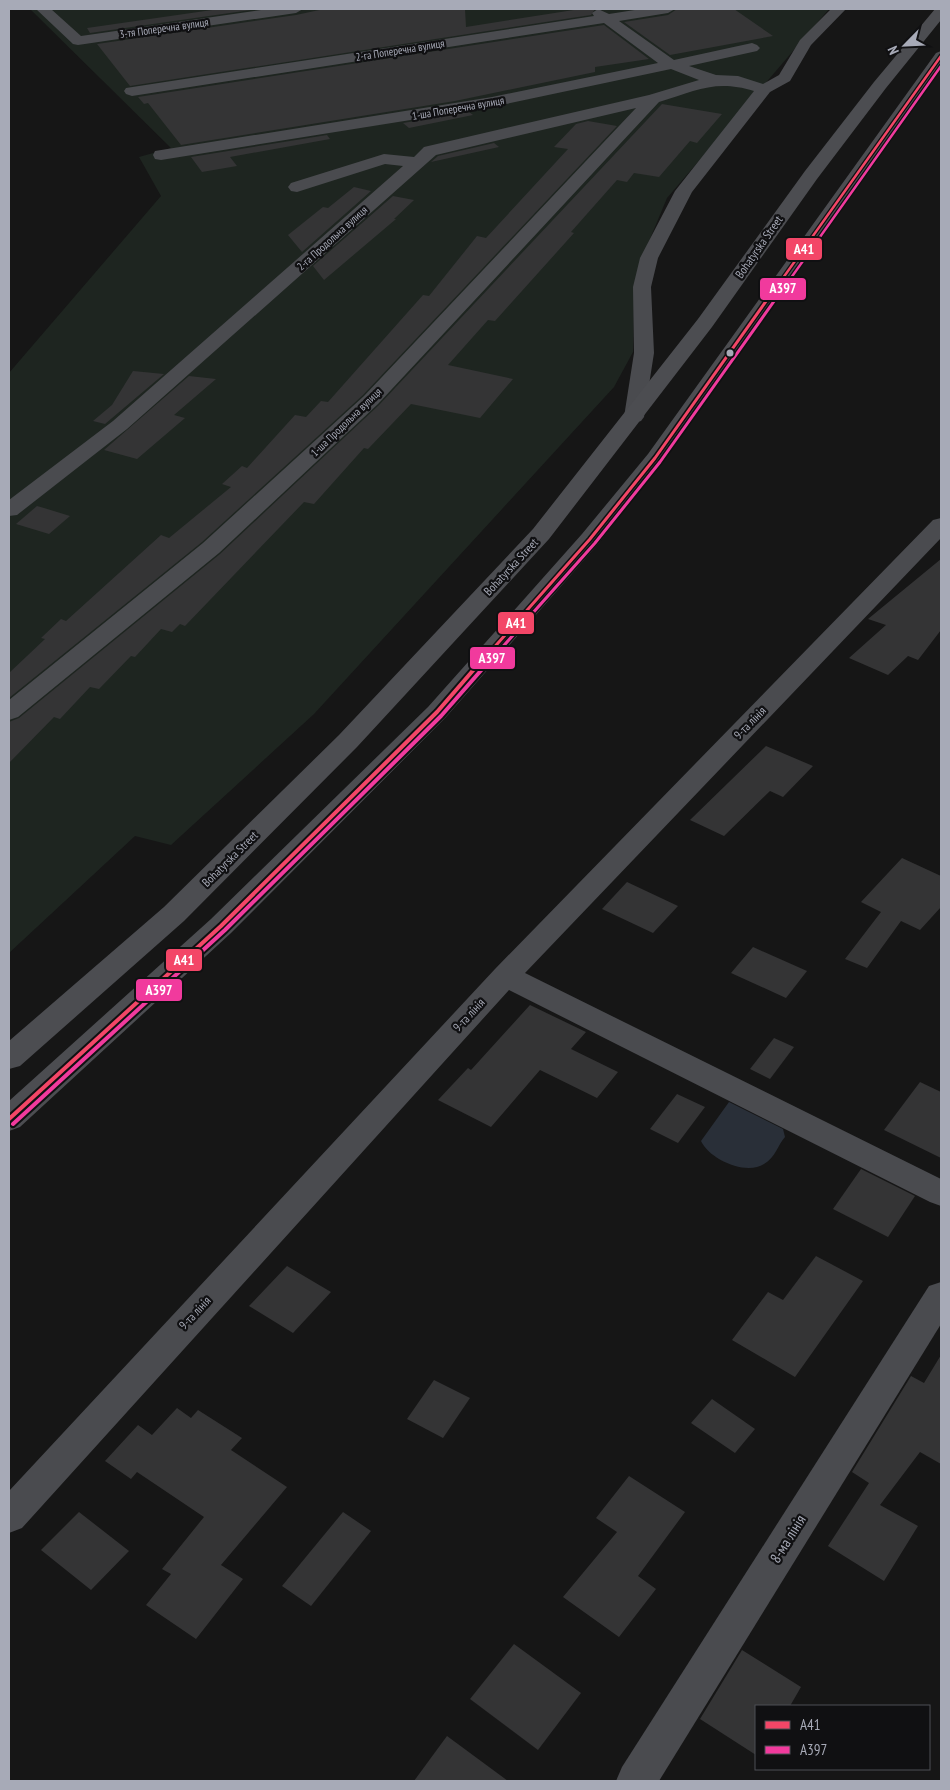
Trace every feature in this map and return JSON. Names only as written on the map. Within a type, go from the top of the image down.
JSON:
[{"type":"main road","name":"Bohatyrska Street","points":[[9,1058],[174,914],[348,742],[541,534],[634,417],[716,308],[811,175],[880,85],[941,11]]},
{"type":"main road","points":[[9,1119],[221,926],[437,712],[590,539],[655,458],[941,56]]},
{"type":"street","name":"3-тя Поперечна вулиця","points":[[43,9],[78,41],[296,9]]},
{"type":"street","points":[[594,9],[670,64],[714,80],[738,81],[764,89]]},
{"type":"street","name":"2-га Поперечна вулиця","points":[[132,91],[668,9]]},
{"type":"street","points":[[634,417],[644,353],[642,287],[649,258],[684,190],[764,89],[785,78],[805,43],[839,9]]},
{"type":"street","name":"1-ша Поперечна вулиця","points":[[161,155],[492,102],[752,48]]},
{"type":"street","name":"2-га Продольна вулиця","points":[[9,510],[120,425],[430,150],[653,99],[714,80]]},
{"type":"street","name":"1-ша Продольна вулиця","points":[[9,712],[211,548],[371,400],[653,99]]},
{"type":"street","points":[[297,187],[384,159],[417,162]]},
{"type":"street","name":"9-та лінія","points":[[9,1516],[506,976],[941,524]]},
{"type":"street","points":[[506,976],[941,1193]]},
{"type":"street","name":"8-ма лінія","points":[[636,1781],[941,1296]]},
{"type":"shaded area","points":[[30,9],[829,9],[667,198],[647,246],[634,300],[633,352],[614,387],[314,714],[171,845],[135,836],[9,953],[9,373],[161,196],[139,157],[171,148]]},
{"type":"shaded area","points":[[729,1102],[783,1129],[785,1137],[774,1155],[764,1164],[748,1168],[729,1164],[712,1154],[701,1141]]},
{"type":"building","points":[[219,9],[257,9],[90,33],[87,28]]},
{"type":"building","points":[[324,9],[465,9],[466,27],[580,9],[595,9],[591,15],[130,86],[97,44],[296,15]]},
{"type":"building","points":[[677,9],[734,9],[773,36],[670,55],[624,22],[668,15]]},
{"type":"building","points":[[604,25],[649,59],[595,67],[595,72],[455,101],[181,145],[148,103],[144,104],[138,97]]},
{"type":"building","points":[[662,104],[722,114],[697,143],[690,141],[659,177],[634,173],[627,182],[617,180],[571,232],[574,233],[495,321],[488,320],[448,365],[513,379],[480,418],[411,404],[368,449],[364,448],[314,504],[304,502],[185,626],[180,624],[172,632],[161,629],[135,657],[131,656],[99,689],[90,687],[60,719],[54,717],[9,763],[9,722],[19,718],[220,554],[379,405]]},
{"type":"building","points":[[469,112],[473,115],[409,128],[403,123]]},
{"type":"building","points":[[588,121],[617,126],[363,395],[202,542],[9,698],[9,673],[45,639],[41,638],[61,619],[66,621],[161,535],[169,538],[231,487],[222,484],[242,466],[247,468],[295,415],[306,417],[321,401],[328,402],[423,295],[429,296],[477,236],[486,238],[568,149],[554,147],[576,124]]},
{"type":"building","points":[[327,135],[330,139],[230,157],[237,166],[202,172],[191,157]]},
{"type":"building","points":[[494,143],[499,147],[431,162],[438,156]]},
{"type":"building","points":[[354,187],[371,191],[302,252],[288,235],[323,207],[328,208]]},
{"type":"building","points":[[393,196],[414,200],[394,219],[396,219],[324,280],[313,266]]},
{"type":"building","points":[[133,371],[164,374],[105,424],[93,421],[112,405]]},
{"type":"building","points":[[189,376],[216,379],[174,415],[185,418],[137,459],[104,450]]},
{"type":"building","points":[[37,506],[70,516],[49,534],[16,524]]},
{"type":"building","points":[[941,559],[941,630],[918,660],[908,656],[888,675],[849,658],[886,625],[868,619]]},
{"type":"building","points":[[766,746],[813,766],[783,797],[770,791],[724,836],[690,820]]},
{"type":"building","points":[[902,858],[941,876],[941,907],[920,930],[901,921],[867,968],[845,959],[881,912],[861,902]]},
{"type":"building","points":[[627,882],[678,906],[653,933],[602,909]]},
{"type":"building","points":[[753,947],[807,971],[786,998],[731,973]]},
{"type":"building","points":[[530,1005],[586,1032],[571,1049],[618,1072],[597,1098],[540,1070],[491,1127],[438,1100],[468,1068],[471,1070]]},
{"type":"building","points":[[774,1038],[794,1047],[770,1079],[750,1069]]},
{"type":"building","points":[[920,1082],[941,1092],[941,1158],[884,1130]]},
{"type":"building","points":[[677,1094],[705,1107],[678,1143],[650,1129]]},
{"type":"building","points":[[861,1169],[915,1196],[888,1237],[833,1209]]},
{"type":"building","points":[[816,1256],[863,1281],[795,1377],[732,1340],[768,1292],[783,1300]]},
{"type":"building","points":[[287,1266],[331,1292],[293,1333],[249,1306]]},
{"type":"building","points":[[941,1355],[941,1464],[920,1452],[880,1505],[918,1526],[884,1581],[828,1546],[869,1483],[852,1472],[911,1376],[924,1383]]},
{"type":"building","points":[[434,1380],[470,1398],[443,1438],[407,1419]]},
{"type":"building","points":[[712,1399],[755,1429],[735,1453],[691,1423]]},
{"type":"building","points":[[177,1408],[191,1418],[198,1410],[242,1438],[231,1450],[287,1487],[221,1565],[243,1579],[196,1639],[146,1605],[171,1574],[162,1569],[204,1517],[137,1472],[131,1479],[105,1461],[138,1425],[152,1435]]},
{"type":"building","points":[[629,1476],[685,1512],[638,1576],[656,1589],[619,1637],[563,1597],[617,1532],[596,1518]]},
{"type":"building","points":[[79,1512],[129,1551],[91,1590],[41,1550]]},
{"type":"building","points":[[343,1512],[371,1531],[311,1606],[282,1586]]},
{"type":"building","points":[[514,1644],[581,1693],[538,1750],[470,1699]]},
{"type":"building","points":[[742,1650],[801,1687],[791,1705],[755,1705],[755,1754],[700,1719]]},
{"type":"building","points":[[447,1736],[508,1781],[414,1781]]},
{"type":"transit line","name":"A41","points":[[9,1119],[221,926],[437,712],[590,539],[655,458],[941,56]]},
{"type":"transit line","name":"А397","points":[[13,1124],[225,930],[441,716],[595,543],[660,462],[941,66]]}]
